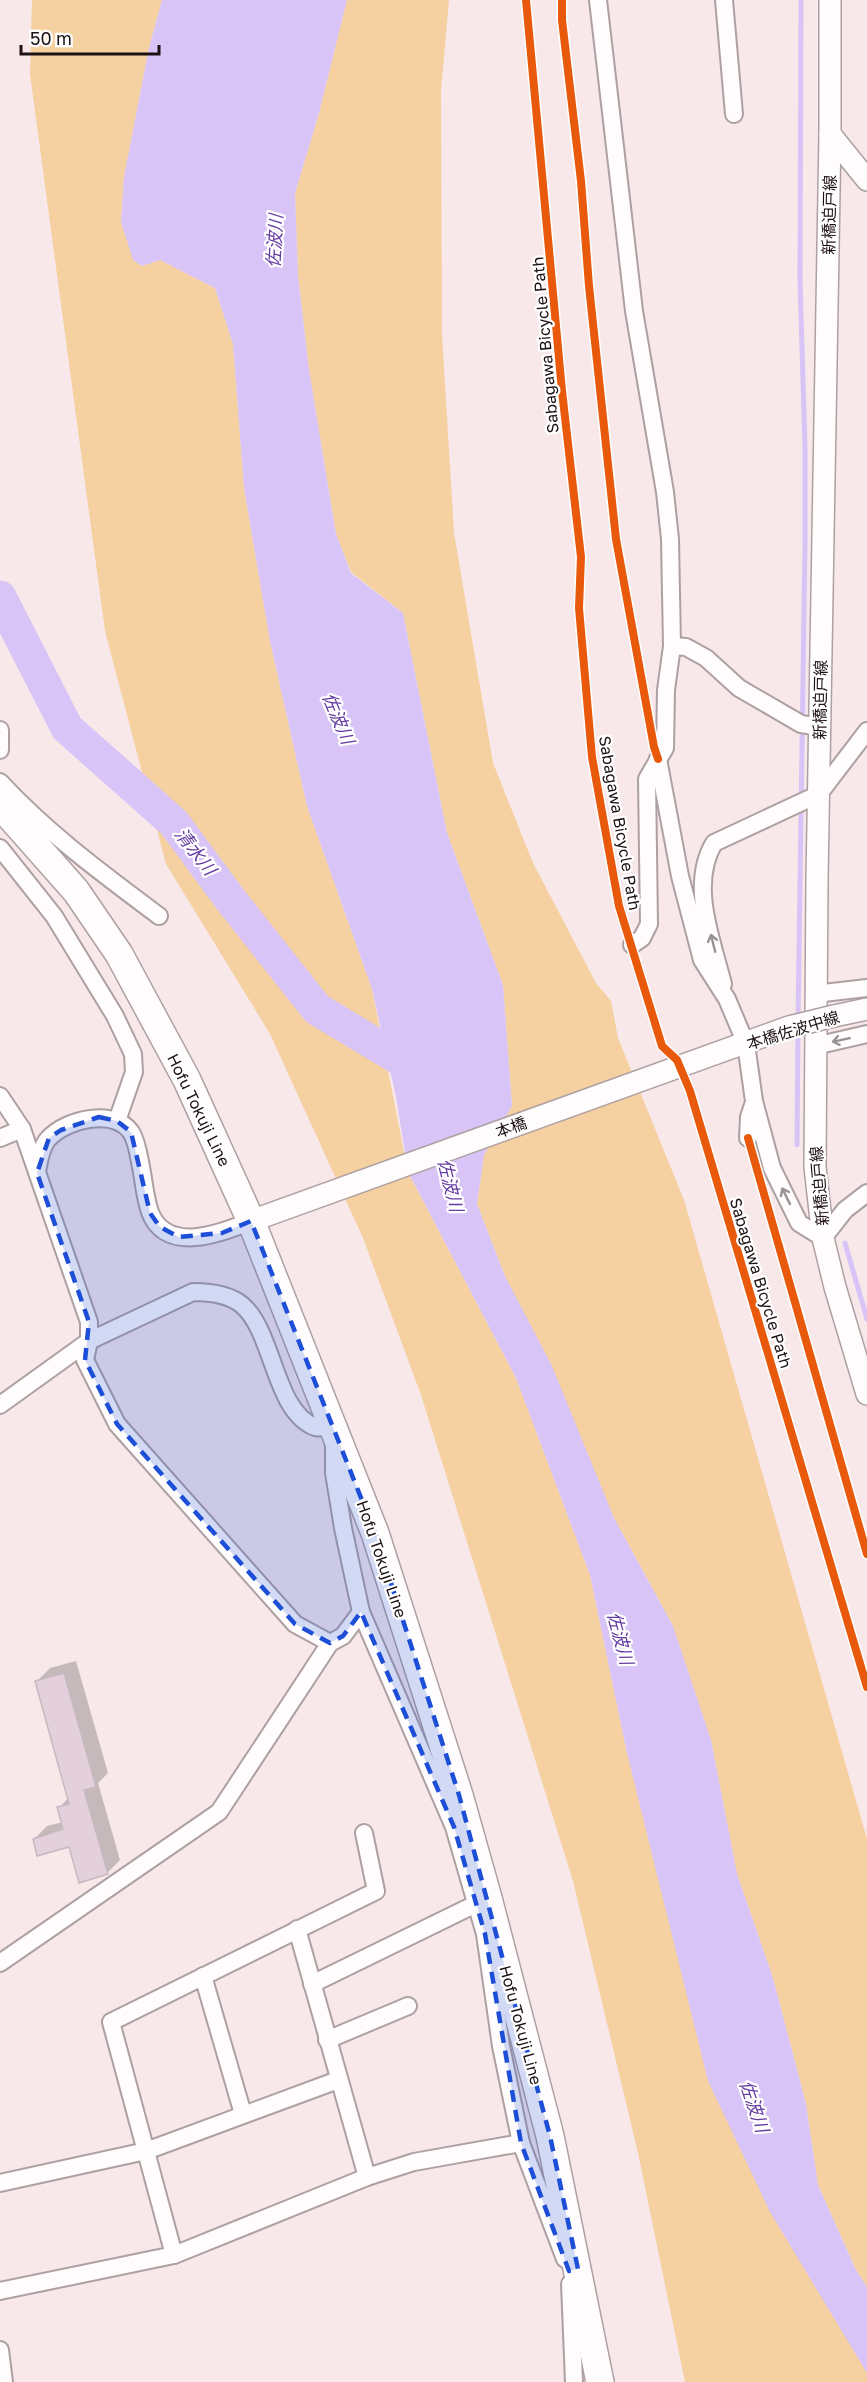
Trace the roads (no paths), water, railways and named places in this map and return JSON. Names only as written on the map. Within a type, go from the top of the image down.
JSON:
[{"type":"main road","name":"Hofu Tokuji Line","points":[[0,805],[76,891],[119,954],[187,1080],[251,1221],[375,1533],[459,1795],[481,1901],[550,2136],[574,2270],[600,2382]]},
{"type":"street","points":[[598,0],[634,311],[665,492],[670,539],[672,646],[666,690],[665,748],[647,779],[649,924],[642,938],[632,945]]},
{"type":"street","points":[[724,0],[734,114]]},
{"type":"street","name":"新橋迫戸線","points":[[830,0],[830,134],[815,994],[815,1167],[823,1238],[835,1287],[862,1359],[867,1394]]},
{"type":"street","points":[[830,134],[867,180]]},
{"type":"street","points":[[672,646],[686,647],[706,658],[739,688],[801,724],[820,726]]},
{"type":"street","points":[[0,730],[0,750]]},
{"type":"street","points":[[867,731],[819,794],[714,843],[705,857],[702,883],[707,921],[727,999],[746,1044],[754,1101],[772,1168],[799,1223],[823,1238],[845,1210],[867,1193]]},
{"type":"street","points":[[658,759],[680,876],[702,960],[727,999]]},
{"type":"street","points":[[0,782],[39,822],[84,860],[159,916]]},
{"type":"street","points":[[0,848],[54,916],[115,1016],[133,1054],[134,1072],[117,1121]]},
{"type":"street","points":[[815,994],[867,988]]},
{"type":"street","name":"本橋佐波中線","points":[[720,1053],[789,1027],[867,1010]]},
{"type":"street","points":[[815,1046],[867,1034]]},
{"type":"street","name":"本橋","points":[[251,1221],[720,1053]]},
{"type":"street","points":[[0,1096],[22,1129],[89,1322],[89,1341],[85,1360],[117,1424],[295,1624],[330,1643]]},
{"type":"street","points":[[748,1138],[749,1117],[754,1101]]},
{"type":"street","points":[[37,1173],[41,1154],[49,1138],[79,1121],[99,1116],[117,1121],[131,1132],[138,1152],[150,1213],[160,1227],[179,1237],[199,1237],[222,1233],[251,1221]]},
{"type":"street","points":[[0,1138],[22,1129]]},
{"type":"street","points":[[0,1406],[89,1341],[193,1292],[208,1292],[226,1296],[242,1305],[254,1319],[295,1413],[317,1428],[334,1426],[334,1473],[361,1612],[453,1827],[481,1901],[501,2046],[521,2143],[574,2270],[574,2382]]},
{"type":"street","points":[[0,1963],[219,1812],[330,1643],[343,1636],[361,1612]]},
{"type":"street","points":[[174,2255],[111,2022],[376,1891],[364,1833]]},
{"type":"street","points":[[312,1984],[481,1901]]},
{"type":"street","points":[[297,1929],[367,2177]]},
{"type":"street","points":[[203,1977],[243,2114]]},
{"type":"street","points":[[327,2040],[408,2006]]},
{"type":"street","points":[[0,2183],[146,2151],[338,2080]]},
{"type":"street","points":[[0,2291],[174,2255],[367,2177],[414,2162],[521,2143]]},
{"type":"street","points":[[0,2350],[4,2382]]},
{"type":"water","name":"佐波川","points":[[162,0],[347,0],[319,113],[295,193],[298,276],[309,370],[336,534],[351,573],[403,613],[447,833],[503,985],[512,1106],[484,1155],[477,1204],[505,1276],[552,1366],[614,1518],[673,1626],[711,1740],[737,1874],[773,1978],[806,2104],[818,2185],[856,2270],[867,2287],[867,2373],[770,2212],[708,2081],[627,1753],[590,1575],[516,1378],[408,1172],[396,1097],[372,989],[307,806],[270,641],[244,488],[233,344],[215,288],[160,260],[142,266],[133,260],[121,222],[124,177],[149,48]]},
{"type":"waterway","points":[[798,1021],[805,543],[805,448],[800,280],[801,0]]},
{"type":"waterway","name":"清水川","points":[[0,597],[67,728],[174,823],[230,899],[317,1009],[425,1074]]},
{"type":"waterway","points":[[797,1145],[798,1031]]},
{"type":"waterway","points":[[845,1243],[867,1319]]}]
